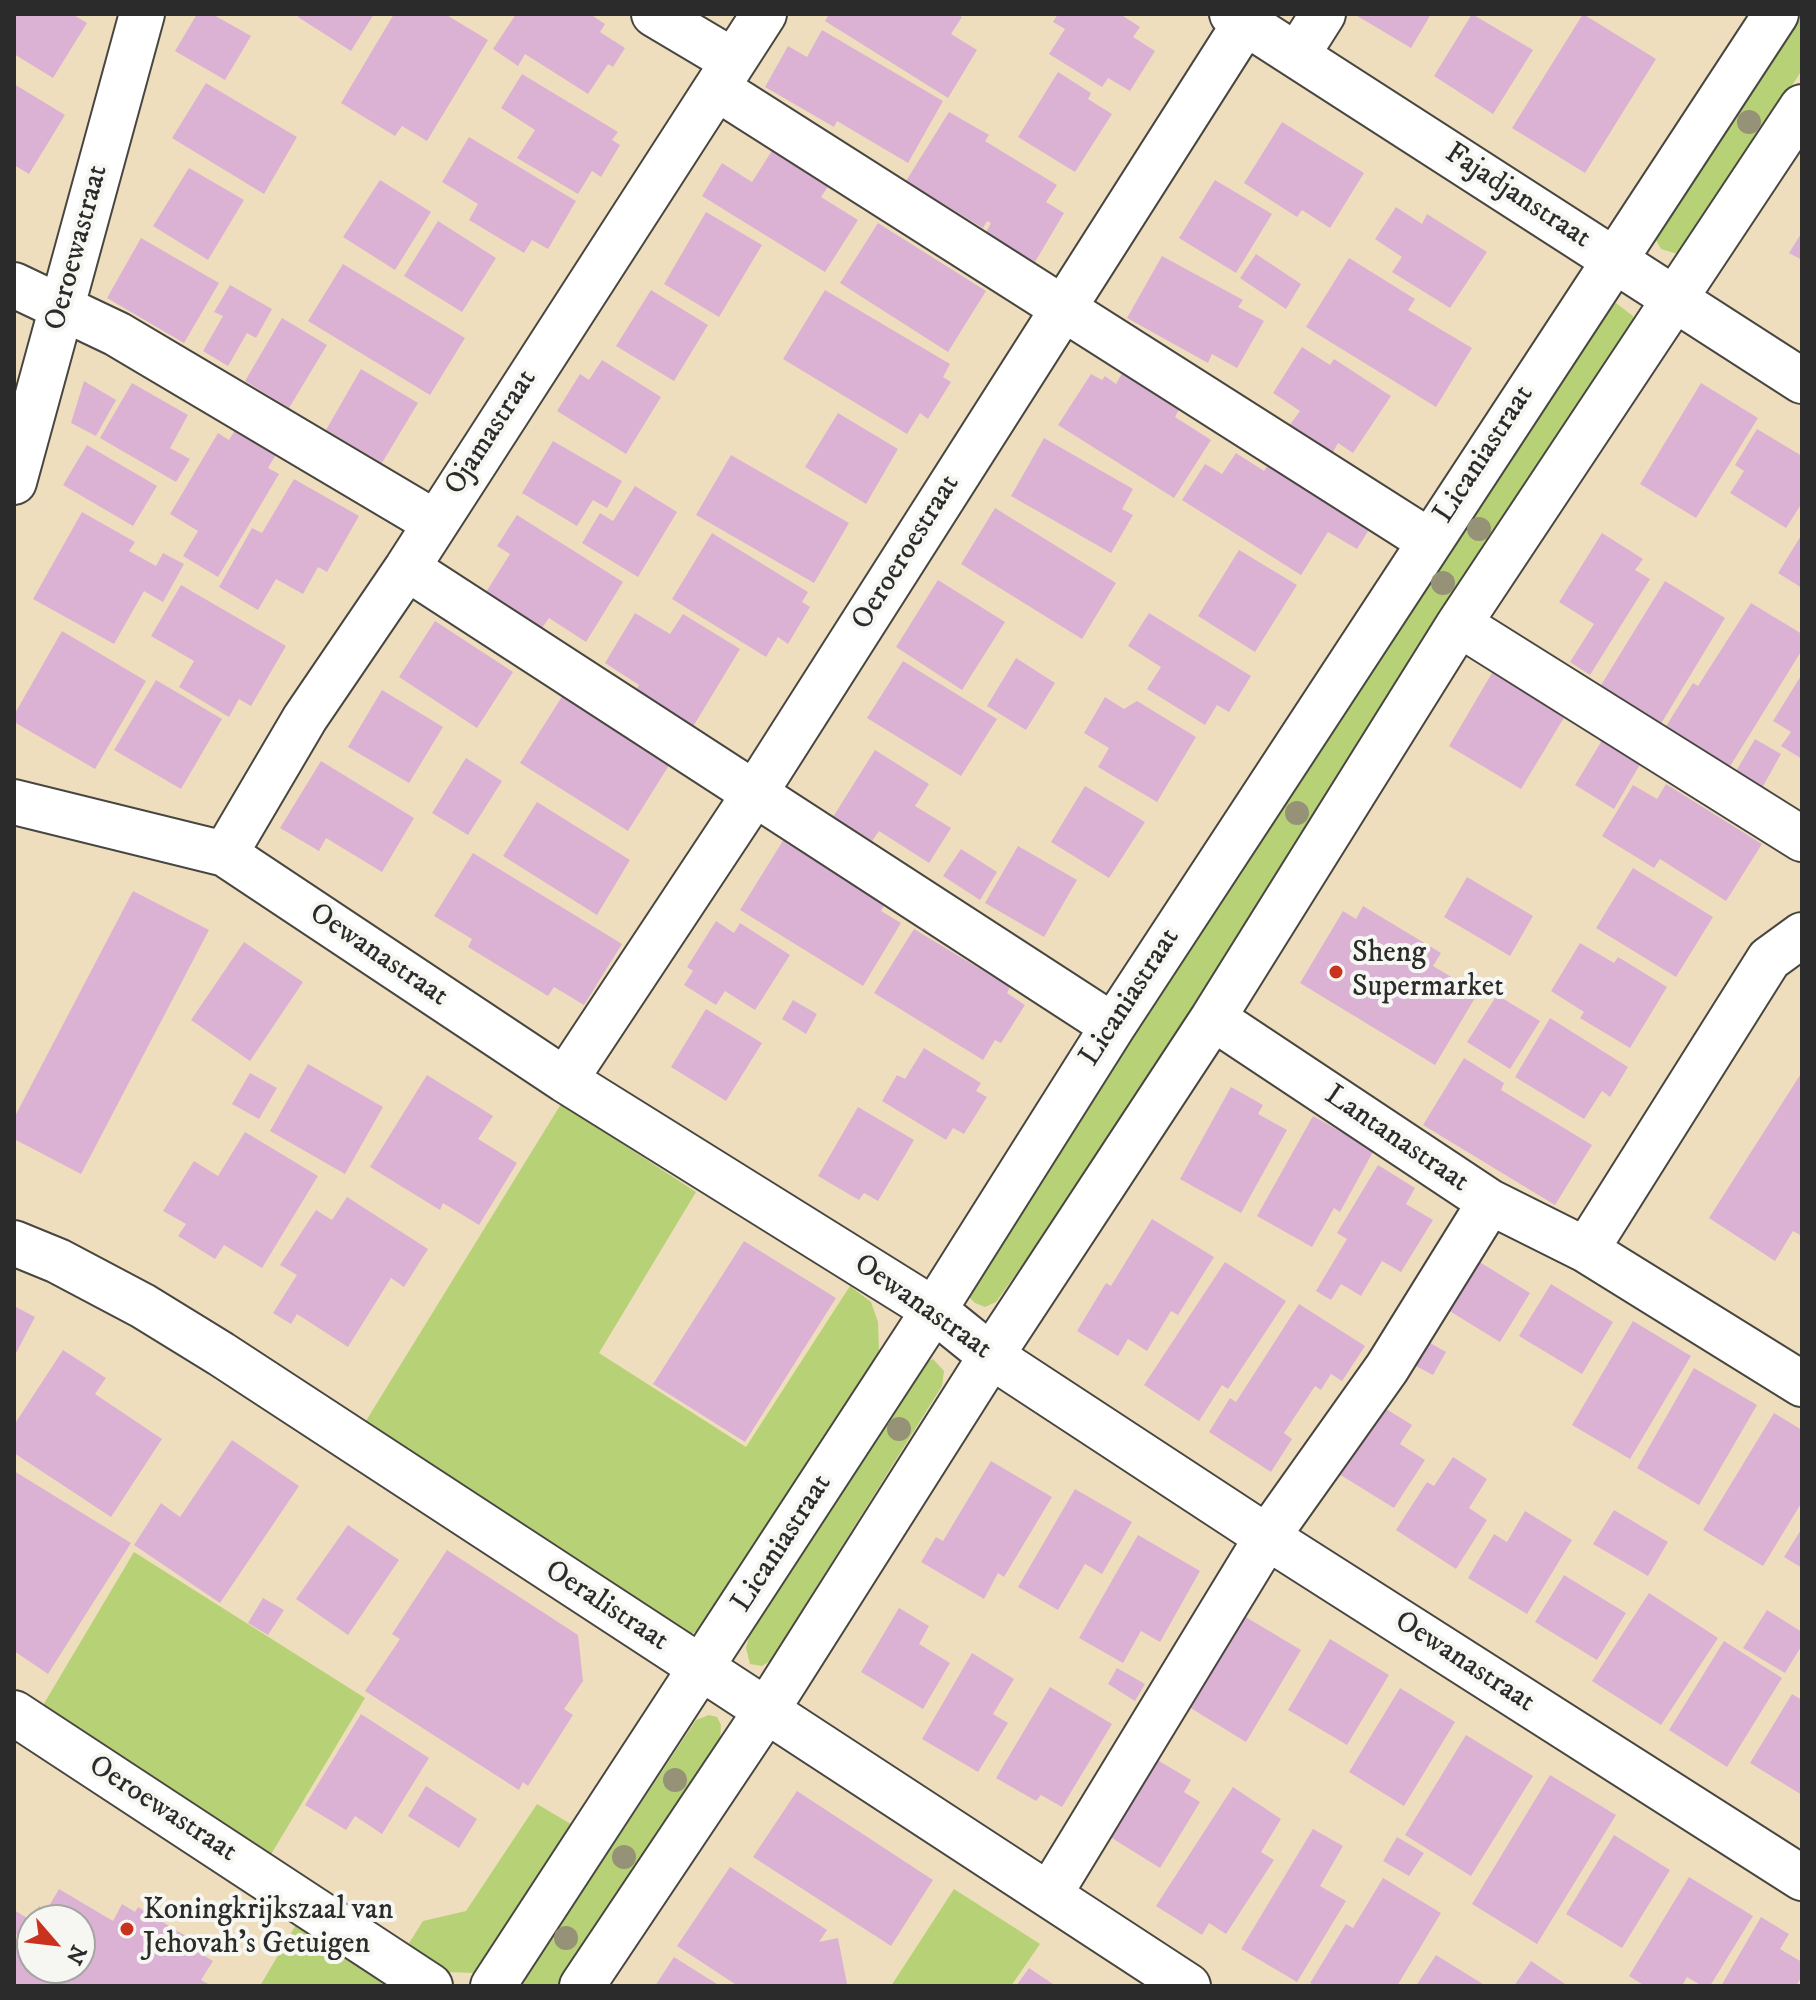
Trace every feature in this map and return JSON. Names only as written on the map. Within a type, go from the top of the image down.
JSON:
[{"type":"street","name":"Oeroewastraat","points":[[14,482],[142,14]]},
{"type":"street","points":[[654,14],[726,75],[1063,308],[1429,541]]},
{"type":"street","name":"Ojamastraat","points":[[225,854],[305,718],[407,568],[764,14]]},
{"type":"street","points":[[1297,55],[1323,14]]},
{"type":"street","name":"Licaniastraat","points":[[493,1986],[702,1670],[1113,1026],[1776,14]]},
{"type":"street","name":"Fajadjanstraat","points":[[1239,18],[1802,381]]},
{"type":"street","name":"Oeroeroestraat","points":[[565,1080],[753,796],[1063,308],[1239,18]]},
{"type":"street","points":[[582,1986],[766,1711],[991,1356],[1213,1018],[1459,624],[1677,300],[1802,107]]},
{"type":"street","points":[[14,285],[117,334],[434,522]]},
{"type":"street","points":[[407,568],[753,796],[1113,1026]]},
{"type":"street","points":[[1459,624],[1802,839]]},
{"type":"street","name":"Oewanastraat","points":[[14,802],[225,854],[565,1080],[934,1310],[991,1356],[1267,1537],[1802,1878]]},
{"type":"street","points":[[1586,1250],[1769,959],[1802,935]]},
{"type":"street","name":"Lantanastraat","points":[[1213,1018],[1490,1202],[1586,1250],[1802,1384]]},
{"type":"street","points":[[1049,1895],[1267,1537],[1387,1368],[1490,1202]]},
{"type":"street","name":"Oeralistraat","points":[[14,1243],[58,1261],[143,1306],[221,1354],[1188,1986]]},
{"type":"street","name":"Oeroewastraat","points":[[14,1713],[430,1986]]},
{"type":"green space","points":[[1798,14],[1802,14],[1802,70],[1681,255],[1661,249],[1656,240],[1659,228]]},
{"type":"green space","points":[[1616,303],[1633,316],[1634,326],[1350,758],[1096,1161],[996,1302],[985,1307],[975,1303],[969,1297],[971,1287],[1013,1228],[1128,1044],[1606,309]]},
{"type":"green space","points":[[561,1104],[696,1192],[599,1353],[746,1447],[850,1286],[871,1302],[878,1322],[879,1351],[870,1370],[703,1628],[691,1634],[672,1627],[361,1429]]},
{"type":"green space","points":[[933,1359],[944,1371],[942,1386],[770,1661],[762,1666],[750,1664],[746,1648],[749,1637],[917,1366]]},
{"type":"green space","points":[[134,1552],[365,1698],[267,1861],[39,1712]]},
{"type":"green space","points":[[709,1715],[717,1717],[721,1725],[720,1741],[559,1986],[520,1986],[696,1720]]},
{"type":"green space","points":[[537,1804],[576,1827],[484,1967],[475,1973],[446,1972],[430,1966],[406,1948],[423,1921],[466,1911]]},
{"type":"green space","points":[[954,1889],[1040,1944],[1011,1986],[891,1986]]},
{"type":"green space","points":[[297,1923],[399,1986],[260,1986]]},
{"type":"building","points":[[14,14],[72,14],[87,23],[53,78],[14,54]]},
{"type":"building","points":[[197,14],[212,14],[251,36],[225,80],[175,51]]},
{"type":"building","points":[[299,14],[374,14],[351,51],[298,17]]},
{"type":"building","points":[[394,14],[445,14],[488,40],[427,141],[402,126],[395,136],[341,103]]},
{"type":"building","points":[[516,14],[590,14],[605,24],[600,32],[625,48],[613,67],[608,64],[588,94],[525,54],[518,66],[493,49]]},
{"type":"building","points":[[829,14],[957,14],[962,17],[951,34],[977,50],[948,98],[825,21]]},
{"type":"building","points":[[1058,14],[1120,14],[1140,27],[1133,37],[1155,51],[1130,91],[1108,78],[1102,87],[1049,54],[1065,29],[1053,22]]},
{"type":"building","points":[[1354,14],[1431,14],[1411,48]]},
{"type":"building","points":[[1472,14],[1533,50],[1493,114],[1434,76]]},
{"type":"building","points":[[1583,14],[1656,59],[1585,173],[1512,128]]},
{"type":"building","points":[[822,30],[943,101],[908,163],[837,121],[834,127],[765,87],[788,46],[807,57]]},
{"type":"building","points":[[1058,72],[1091,93],[1088,99],[1112,114],[1075,172],[1018,137]]},
{"type":"building","points":[[522,74],[618,132],[612,140],[620,145],[601,177],[592,171],[578,194],[517,158],[535,130],[501,108]]},
{"type":"building","points":[[206,83],[297,137],[264,194],[172,138]]},
{"type":"building","points":[[14,84],[65,115],[29,174],[14,165]]},
{"type":"building","points":[[949,112],[989,135],[985,141],[1057,185],[1046,202],[1064,213],[1035,262],[986,232],[991,223],[987,221],[983,228],[906,181]]},
{"type":"building","points":[[1282,122],[1364,173],[1330,228],[1302,210],[1297,217],[1244,183]]},
{"type":"building","points":[[469,137],[576,201],[548,249],[532,240],[524,253],[469,220],[478,204],[442,182]]},
{"type":"building","points":[[775,146],[831,182],[821,197],[858,220],[825,272],[702,196],[722,163],[752,182]]},
{"type":"building","points":[[189,168],[244,200],[208,260],[153,226]]},
{"type":"building","points":[[380,180],[431,212],[395,270],[343,237]]},
{"type":"building","points":[[1215,180],[1272,214],[1236,273],[1179,238]]},
{"type":"building","points":[[1396,207],[1422,224],[1427,214],[1487,252],[1450,308],[1392,272],[1402,257],[1375,239]]},
{"type":"building","points":[[706,212],[762,245],[719,317],[664,284]]},
{"type":"building","points":[[438,221],[496,258],[462,312],[404,276]]},
{"type":"building","points":[[878,223],[986,291],[948,352],[840,283]]},
{"type":"building","points":[[1802,232],[1802,260],[1789,253]]},
{"type":"building","points":[[141,238],[219,283],[184,343],[107,298]]},
{"type":"building","points":[[1256,254],[1301,284],[1286,309],[1240,278]]},
{"type":"building","points":[[1162,256],[1243,300],[1238,307],[1264,321],[1237,368],[1212,354],[1208,363],[1127,318]]},
{"type":"building","points":[[1349,258],[1415,299],[1408,310],[1472,348],[1436,407],[1306,327]]},
{"type":"building","points":[[343,264],[465,338],[430,395],[308,321]]},
{"type":"building","points":[[230,285],[272,309],[256,338],[247,333],[228,366],[203,351],[223,316],[214,312]]},
{"type":"building","points":[[651,290],[708,325],[674,381],[616,346]]},
{"type":"building","points":[[825,290],[950,364],[943,377],[951,382],[928,419],[920,413],[907,434],[783,359]]},
{"type":"building","points":[[282,318],[327,345],[289,408],[245,381]]},
{"type":"building","points":[[1302,347],[1330,365],[1334,359],[1391,396],[1353,453],[1338,443],[1332,454],[1289,426],[1300,411],[1273,393]]},
{"type":"building","points":[[602,360],[661,397],[626,454],[557,411],[580,374],[589,380]]},
{"type":"building","points":[[1125,368],[1182,404],[1175,417],[1211,440],[1174,498],[1058,425],[1091,374],[1102,380],[1105,376],[1116,384]]},
{"type":"building","points":[[361,369],[418,403],[382,463],[326,430]]},
{"type":"building","points":[[84,381],[116,400],[96,436],[71,423]]},
{"type":"building","points":[[132,383],[188,415],[170,448],[190,459],[176,482],[100,438]]},
{"type":"building","points":[[1701,383],[1758,418],[1696,518],[1640,484]]},
{"type":"building","points":[[838,413],[898,449],[866,504],[805,467]]},
{"type":"building","points":[[237,427],[278,451],[268,468],[279,474],[218,577],[183,556],[198,531],[170,514],[218,433],[229,440]]},
{"type":"building","points":[[1757,429],[1802,456],[1802,503],[1786,528],[1730,493],[1744,471],[1735,465]]},
{"type":"building","points":[[1044,438],[1133,489],[1122,509],[1133,515],[1111,553],[1011,496]]},
{"type":"building","points":[[553,441],[622,481],[607,508],[593,500],[577,526],[522,493]]},
{"type":"building","points":[[87,445],[157,486],[133,526],[63,485]]},
{"type":"building","points":[[1236,453],[1264,471],[1268,465],[1326,502],[1331,495],[1373,523],[1357,549],[1328,532],[1301,575],[1182,500],[1205,464],[1222,474]]},
{"type":"building","points":[[731,455],[849,523],[814,583],[696,515]]},
{"type":"building","points":[[294,479],[359,516],[327,572],[318,567],[303,594],[276,579],[258,610],[219,587],[252,528],[262,533]]},
{"type":"building","points":[[635,486],[677,512],[638,577],[582,543],[600,513],[613,521]]},
{"type":"building","points":[[995,508],[1116,583],[1082,639],[961,564]]},
{"type":"building","points":[[82,512],[135,542],[129,551],[156,566],[163,553],[184,564],[163,602],[144,591],[114,644],[33,599]]},
{"type":"building","points":[[517,515],[623,582],[586,642],[549,618],[542,628],[486,592],[510,554],[497,546]]},
{"type":"building","points":[[712,533],[808,592],[802,602],[810,607],[788,644],[778,637],[766,657],[672,599]]},
{"type":"building","points":[[1602,533],[1643,559],[1635,570],[1650,579],[1590,675],[1570,662],[1594,624],[1559,602]]},
{"type":"building","points":[[1802,534],[1802,588],[1778,573]]},
{"type":"building","points":[[1239,550],[1297,585],[1255,652],[1198,616]]},
{"type":"building","points":[[938,580],[1005,622],[962,690],[896,647]]},
{"type":"building","points":[[1665,581],[1725,618],[1659,727],[1598,690]]},
{"type":"building","points":[[181,585],[286,646],[251,706],[239,699],[229,717],[179,687],[194,661],[151,636]]},
{"type":"building","points":[[1751,603],[1802,634],[1802,650],[1729,768],[1665,728],[1693,683],[1698,686]]},
{"type":"building","points":[[635,613],[670,634],[683,614],[740,649],[691,730],[633,695],[639,685],[605,663]]},
{"type":"building","points":[[1149,613],[1251,676],[1229,712],[1217,705],[1205,725],[1147,689],[1161,667],[1128,646]]},
{"type":"building","points":[[435,621],[513,672],[477,728],[399,677]]},
{"type":"building","points":[[62,631],[146,681],[95,769],[14,722],[14,715]]},
{"type":"building","points":[[1016,658],[1055,683],[1026,730],[987,706]]},
{"type":"building","points":[[903,661],[997,719],[961,776],[867,718]]},
{"type":"building","points":[[1492,673],[1565,716],[1521,789],[1449,746]]},
{"type":"building","points":[[1802,674],[1802,759],[1781,746],[1791,732],[1773,721]]},
{"type":"building","points":[[156,680],[222,719],[181,789],[114,750]]},
{"type":"building","points":[[382,690],[443,727],[409,783],[348,747]]},
{"type":"building","points":[[563,695],[671,762],[628,831],[520,763]]},
{"type":"building","points":[[1105,697],[1124,709],[1137,701],[1196,737],[1157,802],[1098,767],[1109,748],[1084,733]]},
{"type":"building","points":[[1604,737],[1642,761],[1614,809],[1575,785]]},
{"type":"building","points":[[1755,739],[1781,754],[1762,788],[1735,773]]},
{"type":"building","points":[[875,750],[929,784],[915,806],[951,828],[929,863],[879,831],[872,841],[833,817]]},
{"type":"building","points":[[466,758],[502,781],[468,835],[432,813]]},
{"type":"building","points":[[321,761],[414,818],[382,872],[326,838],[319,851],[280,828]]},
{"type":"building","points":[[1666,784],[1762,844],[1726,901],[1660,859],[1654,868],[1602,836],[1633,785],[1657,799]]},
{"type":"building","points":[[1085,786],[1145,822],[1109,878],[1051,842]]},
{"type":"building","points":[[537,802],[630,860],[597,915],[503,856]]},
{"type":"building","points":[[784,839],[886,902],[881,911],[901,923],[863,986],[740,910]]},
{"type":"building","points":[[1018,846],[1077,880],[1044,937],[985,903]]},
{"type":"building","points":[[961,849],[997,872],[980,900],[943,876]]},
{"type":"building","points":[[473,853],[622,944],[584,1005],[554,987],[548,996],[468,947],[472,939],[434,916]]},
{"type":"building","points":[[1633,868],[1713,917],[1676,977],[1596,928]]},
{"type":"building","points":[[1467,877],[1533,916],[1510,956],[1444,917]]},
{"type":"building","points":[[133,891],[209,930],[81,1174],[14,1139],[14,1118]]},
{"type":"building","points":[[1363,906],[1441,953],[1433,966],[1478,993],[1435,1065],[1300,983],[1343,911],[1356,919]]},
{"type":"building","points":[[716,921],[734,933],[740,923],[790,955],[755,1010],[725,991],[716,1005],[684,985],[693,971],[687,967]]},
{"type":"building","points":[[914,929],[1010,987],[1007,993],[1025,1005],[1001,1043],[995,1040],[983,1060],[874,993]]},
{"type":"building","points":[[244,942],[303,982],[250,1061],[191,1020]]},
{"type":"building","points":[[1580,943],[1614,963],[1618,957],[1667,987],[1630,1048],[1580,1018],[1584,1012],[1551,991]]},
{"type":"building","points":[[1497,995],[1540,1021],[1510,1069],[1467,1042]]},
{"type":"building","points":[[793,1000],[817,1014],[806,1034],[782,1019]]},
{"type":"building","points":[[706,1009],[762,1043],[726,1101],[671,1067]]},
{"type":"building","points":[[1550,1018],[1628,1067],[1610,1097],[1602,1091],[1584,1119],[1515,1077]]},
{"type":"building","points":[[924,1048],[981,1083],[976,1091],[987,1097],[964,1134],[953,1128],[946,1140],[882,1101],[897,1075],[905,1079]]},
{"type":"building","points":[[1464,1058],[1504,1083],[1501,1090],[1592,1145],[1555,1205],[1423,1125]]},
{"type":"building","points":[[308,1064],[383,1107],[345,1174],[270,1131]]},
{"type":"building","points":[[1802,1072],[1802,1236],[1793,1231],[1775,1261],[1709,1218]]},
{"type":"building","points":[[250,1073],[277,1088],[259,1119],[232,1104]]},
{"type":"building","points":[[427,1075],[493,1116],[478,1139],[517,1163],[479,1225],[443,1203],[440,1210],[370,1167]]},
{"type":"building","points":[[1231,1087],[1263,1105],[1258,1114],[1287,1130],[1241,1213],[1180,1179]]},
{"type":"building","points":[[858,1107],[914,1140],[878,1201],[864,1193],[859,1200],[818,1176]]},
{"type":"building","points":[[1313,1116],[1374,1150],[1340,1212],[1334,1208],[1312,1247],[1257,1216]]},
{"type":"building","points":[[245,1132],[318,1176],[262,1268],[224,1245],[215,1259],[178,1236],[186,1224],[163,1211],[194,1161],[218,1176]]},
{"type":"building","points":[[1378,1165],[1415,1188],[1406,1204],[1433,1220],[1401,1272],[1382,1261],[1361,1296],[1341,1284],[1331,1300],[1316,1291],[1347,1239],[1337,1233]]},
{"type":"building","points":[[347,1197],[428,1249],[404,1287],[391,1278],[348,1347],[297,1314],[291,1324],[273,1313],[297,1275],[280,1265],[316,1210],[332,1220]]},
{"type":"building","points":[[1152,1219],[1214,1257],[1178,1315],[1171,1311],[1147,1351],[1128,1339],[1118,1356],[1077,1331],[1106,1283],[1111,1286]]},
{"type":"building","points":[[744,1241],[836,1298],[745,1442],[653,1384]]},
{"type":"building","points":[[1473,1258],[1530,1293],[1500,1342],[1443,1307]]},
{"type":"building","points":[[1225,1262],[1286,1301],[1228,1389],[1222,1385],[1199,1421],[1144,1385]]},
{"type":"building","points":[[1551,1284],[1613,1322],[1582,1374],[1519,1336]]},
{"type":"building","points":[[1299,1304],[1365,1346],[1342,1381],[1331,1374],[1321,1390],[1315,1386],[1284,1433],[1292,1439],[1271,1472],[1209,1432],[1230,1398],[1236,1402]]},
{"type":"building","points":[[14,1306],[35,1317],[14,1357]]},
{"type":"building","points":[[1633,1321],[1691,1356],[1630,1459],[1572,1425]]},
{"type":"building","points":[[1425,1340],[1446,1352],[1433,1375],[1412,1364]]},
{"type":"building","points":[[63,1350],[106,1378],[95,1394],[162,1439],[111,1517],[14,1453],[14,1425]]},
{"type":"building","points":[[1694,1368],[1757,1405],[1699,1505],[1637,1468]]},
{"type":"building","points":[[1383,1407],[1412,1425],[1400,1444],[1425,1460],[1394,1508],[1334,1471]]},
{"type":"building","points":[[1774,1413],[1802,1430],[1802,1502],[1763,1566],[1703,1530]]},
{"type":"building","points":[[232,1440],[299,1486],[220,1603],[134,1545],[161,1503],[180,1517]]},
{"type":"building","points":[[1453,1457],[1487,1479],[1469,1508],[1487,1520],[1456,1569],[1396,1530],[1427,1482],[1434,1486]]},
{"type":"building","points":[[991,1461],[1052,1497],[1004,1577],[998,1573],[984,1599],[921,1562],[936,1537],[943,1541]]},
{"type":"building","points":[[14,1471],[131,1543],[48,1674],[14,1651]]},
{"type":"building","points":[[1075,1489],[1132,1522],[1102,1574],[1085,1564],[1058,1610],[1018,1587]]},
{"type":"building","points":[[1614,1510],[1668,1542],[1648,1576],[1593,1544]]},
{"type":"building","points":[[1525,1511],[1572,1540],[1527,1614],[1468,1578],[1494,1534],[1507,1542]]},
{"type":"building","points":[[348,1525],[399,1560],[348,1635],[296,1599]]},
{"type":"building","points":[[1802,1528],[1802,1568],[1784,1557]]},
{"type":"building","points":[[1138,1535],[1200,1571],[1160,1642],[1141,1631],[1123,1663],[1079,1638]]},
{"type":"building","points":[[447,1550],[578,1635],[583,1681],[564,1709],[573,1715],[528,1786],[523,1782],[519,1790],[365,1691],[400,1639],[392,1634]]},
{"type":"building","points":[[1564,1575],[1626,1613],[1597,1660],[1535,1622]]},
{"type":"building","points":[[1649,1593],[1718,1638],[1661,1725],[1592,1681]]},
{"type":"building","points":[[263,1598],[284,1610],[268,1635],[248,1623]]},
{"type":"building","points":[[899,1608],[929,1626],[919,1644],[950,1663],[923,1709],[861,1672]]},
{"type":"building","points":[[1767,1610],[1802,1632],[1802,1645],[1785,1673],[1743,1648]]},
{"type":"building","points":[[1244,1616],[1301,1650],[1246,1742],[1189,1707]]},
{"type":"building","points":[[1330,1639],[1389,1675],[1347,1745],[1288,1710]]},
{"type":"building","points":[[1724,1641],[1782,1678],[1727,1767],[1669,1730]]},
{"type":"building","points":[[972,1653],[1014,1679],[993,1714],[1008,1723],[978,1772],[922,1739]]},
{"type":"building","points":[[1117,1668],[1145,1684],[1135,1701],[1108,1684]]},
{"type":"building","points":[[1050,1687],[1112,1724],[1062,1807],[1041,1795],[1036,1801],[996,1778]]},
{"type":"building","points":[[1400,1688],[1455,1722],[1404,1806],[1349,1772]]},
{"type":"building","points":[[1792,1694],[1802,1700],[1802,1795],[1750,1763]]},
{"type":"building","points":[[361,1714],[429,1758],[382,1834],[355,1816],[346,1830],[305,1805]]},
{"type":"building","points":[[1466,1735],[1533,1776],[1471,1876],[1405,1835]]},
{"type":"building","points":[[1154,1758],[1191,1780],[1184,1792],[1200,1802],[1160,1868],[1107,1835]]},
{"type":"building","points":[[1550,1775],[1616,1815],[1537,1944],[1472,1904]]},
{"type":"building","points":[[426,1786],[477,1819],[459,1848],[408,1816]]},
{"type":"building","points":[[1233,1787],[1281,1819],[1261,1852],[1274,1860],[1226,1934],[1209,1923],[1202,1935],[1156,1906]]},
{"type":"building","points":[[797,1791],[933,1880],[891,1946],[753,1857]]},
{"type":"building","points":[[1313,1829],[1343,1846],[1320,1886],[1346,1901],[1297,1982],[1241,1949]]},
{"type":"building","points":[[1614,1835],[1670,1870],[1622,1948],[1566,1914]]},
{"type":"building","points":[[1397,1837],[1424,1853],[1409,1876],[1383,1861]]},
{"type":"building","points":[[730,1867],[827,1930],[819,1942],[838,1938],[847,1984],[738,1986],[677,1946]]},
{"type":"building","points":[[1689,1877],[1753,1916],[1710,1986],[1702,1986],[1687,1977],[1682,1986],[1645,1986],[1629,1976]]},
{"type":"building","points":[[1383,1878],[1441,1913],[1397,1986],[1316,1986],[1310,1983],[1346,1924],[1353,1928]]},
{"type":"building","name":"Koningkrijkszaal van Jehovah's Getuigen","points":[[59,1889],[84,1904],[50,1904]]},
{"type":"building","name":"Koningkrijkszaal van Jehovah's Getuigen","points":[[122,1904],[135,1912],[138,1907],[189,1938],[185,1944],[213,1961],[201,1980],[212,1986],[14,1986],[16,1944],[16,1984],[96,1984],[96,1911],[113,1921]]},
{"type":"building","points":[[14,1910],[16,1936],[14,1939]]},
{"type":"building","points":[[1761,1917],[1789,1934],[1780,1949],[1802,1962],[1802,1976],[1796,1986],[1721,1986]]},
{"type":"building","points":[[1436,1955],[1486,1986],[1416,1986]]},
{"type":"building","points":[[674,1957],[720,1986],[655,1986]]},
{"type":"building","points":[[1531,1961],[1568,1986],[1514,1986]]},
{"type":"building","points":[[1029,1968],[1056,1986],[1016,1986]]},
{"type":"place","name":"Sheng Supermarket","points":[[1336,972]]},
{"type":"place","name":"Koningkrijkszaal van Jehovah's Getuigen","points":[[127,1929]]}]
